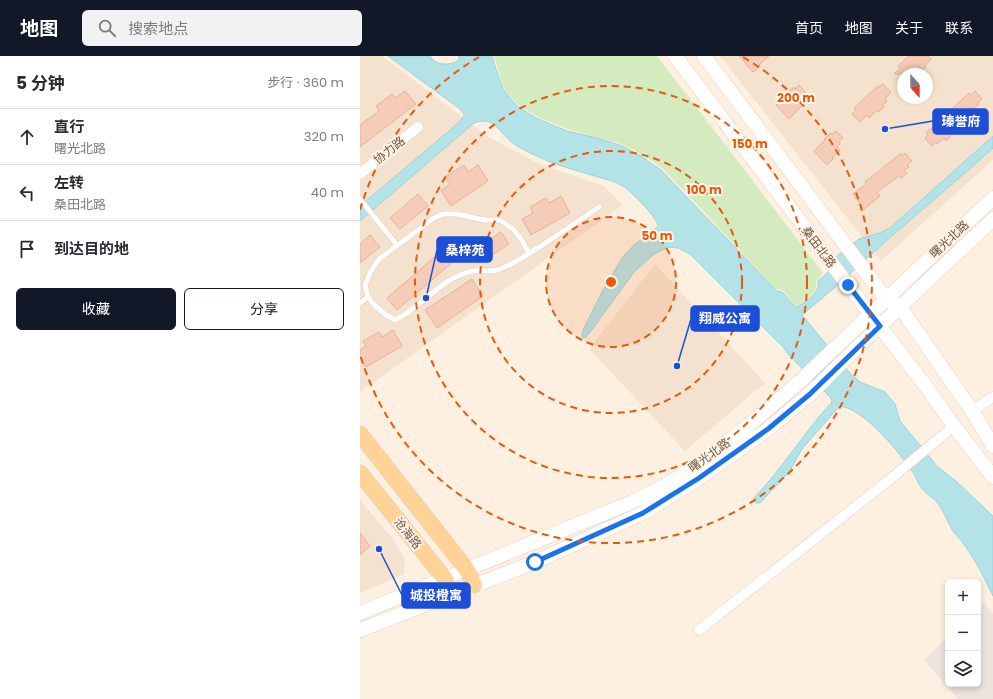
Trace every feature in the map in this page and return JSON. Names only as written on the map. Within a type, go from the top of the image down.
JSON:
[{"type":"main road","name":"桑田北路","points":[[675,56],[993,477]]},
{"type":"main road","name":"桑田北路","points":[[704,56],[886,299],[900,307],[972,411],[993,446]]},
{"type":"main road","name":"曙光北路","points":[[360,613],[632,502],[674,480],[715,452],[797,384],[993,198]]},
{"type":"main road","name":"曙光北路","points":[[360,630],[535,562],[643,513],[699,478],[762,433],[810,394],[848,356],[993,219]]},
{"type":"main road","points":[[360,434],[467,570],[474,585]]},
{"type":"main road","name":"沧海路","points":[[360,473],[445,579],[452,594]]},
{"type":"street","name":"协力路","points":[[360,174],[418,127]]},
{"type":"street","points":[[972,411],[993,397]]},
{"type":"street","points":[[699,630],[889,480],[954,426]]},
{"type":"lane","points":[[361,200],[397,245]]},
{"type":"lane","points":[[529,253],[513,229],[500,220],[484,220],[457,214],[443,214],[434,218],[379,259],[370,271],[365,285],[368,297],[374,304],[386,315],[395,320],[404,315],[450,280],[472,271],[497,270],[508,266],[529,253],[599,207]]},
{"type":"lane","points":[[360,303],[368,297]]},
{"type":"shaded area","points":[[360,56],[382,56],[487,136],[539,164],[604,186],[623,205],[360,392]]},
{"type":"shaded area","points":[[720,56],[993,56],[993,160],[881,261]]},
{"type":"shaded area","points":[[655,264],[765,383],[685,451],[589,349]]},
{"type":"shaded area","points":[[360,500],[392,538],[405,560],[404,574],[360,593]]},
{"type":"shaded area","points":[[984,603],[993,614],[993,699],[958,699],[948,687],[981,687],[981,606]]},
{"type":"shaded area","points":[[945,640],[945,684],[924,660]]},
{"type":"green space","points":[[494,56],[657,56],[821,270],[823,273],[816,281],[817,285],[814,291],[799,305],[796,305],[782,290],[776,289],[664,170],[654,162],[621,144],[567,129],[538,117],[518,105],[503,86]]},
{"type":"water","points":[[388,56],[430,56],[435,62],[447,64],[459,60],[459,56],[492,56],[503,89],[517,106],[536,118],[567,131],[622,146],[641,156],[661,170],[777,291],[782,292],[796,307],[813,295],[817,289],[818,281],[828,272],[838,255],[859,239],[880,233],[890,228],[993,136],[993,148],[802,315],[849,372],[860,382],[885,392],[895,404],[900,421],[937,466],[957,482],[993,516],[993,596],[970,553],[953,531],[939,505],[923,490],[908,465],[882,434],[851,409],[841,406],[835,411],[802,449],[789,472],[760,503],[756,503],[754,498],[832,402],[831,398],[783,347],[690,254],[678,248],[668,247],[653,255],[634,272],[594,327],[586,337],[583,338],[583,330],[603,290],[622,258],[634,245],[658,226],[645,206],[631,192],[622,186],[615,182],[571,169],[538,157],[514,144],[492,123],[481,121],[474,123],[360,221],[360,206],[450,130],[464,116],[460,109]]},
{"type":"building","points":[[739,56],[769,56],[753,72]]},
{"type":"building","points":[[909,56],[928,56],[931,59],[925,68],[900,68],[898,66]]},
{"type":"building","points":[[883,84],[891,92],[885,99],[887,101],[883,105],[884,107],[879,112],[877,110],[869,118],[867,115],[860,122],[852,114],[856,110],[854,108],[878,86],[879,87]]},
{"type":"building","points":[[799,85],[806,93],[802,96],[803,98],[800,102],[803,105],[789,119],[776,105],[788,95],[787,93]]},
{"type":"building","points":[[405,91],[416,104],[360,147],[360,125],[379,111],[376,106],[392,94],[395,98]]},
{"type":"building","points":[[975,91],[982,99],[974,109],[977,112],[972,117],[970,115],[953,130],[954,131],[950,135],[951,136],[946,141],[944,138],[932,146],[925,138],[928,135],[926,133],[969,93],[971,95]]},
{"type":"building","points":[[836,131],[843,138],[837,147],[840,151],[827,165],[814,151],[825,140],[824,139]]},
{"type":"building","points":[[905,153],[912,161],[907,165],[909,167],[904,170],[907,173],[901,178],[899,176],[877,192],[880,196],[864,209],[853,194],[866,184],[865,182],[900,154],[902,156]]},
{"type":"building","points":[[464,165],[468,172],[478,165],[488,181],[451,206],[441,190],[450,184],[445,177]]},
{"type":"building","points":[[418,194],[428,206],[400,229],[390,218]]},
{"type":"building","points":[[561,196],[570,213],[531,235],[522,219],[533,213],[530,207],[546,198],[549,203]]},
{"type":"building","points":[[501,232],[509,244],[480,263],[472,251]]},
{"type":"building","points":[[370,235],[380,247],[360,263],[360,244]]},
{"type":"building","points":[[444,249],[454,261],[397,310],[387,298]]},
{"type":"building","points":[[472,279],[483,296],[437,328],[425,310]]},
{"type":"building","points":[[393,330],[402,346],[366,367],[360,358],[360,350],[366,346],[363,341],[379,332],[382,337]]},
{"type":"building","points":[[360,533],[370,546],[360,555]]},
{"type":"place","name":"瑧誉府","points":[[885,129]]},
{"type":"place","name":"桑梓苑","points":[[426,298]]},
{"type":"place","name":"翔威公寓","points":[[677,366]]},
{"type":"place","name":"城投橙寓","points":[[379,549]]},
{"type":"route","points":[[535,562],[643,513],[699,478],[768,429],[810,394],[880,326],[848,285]]}]
